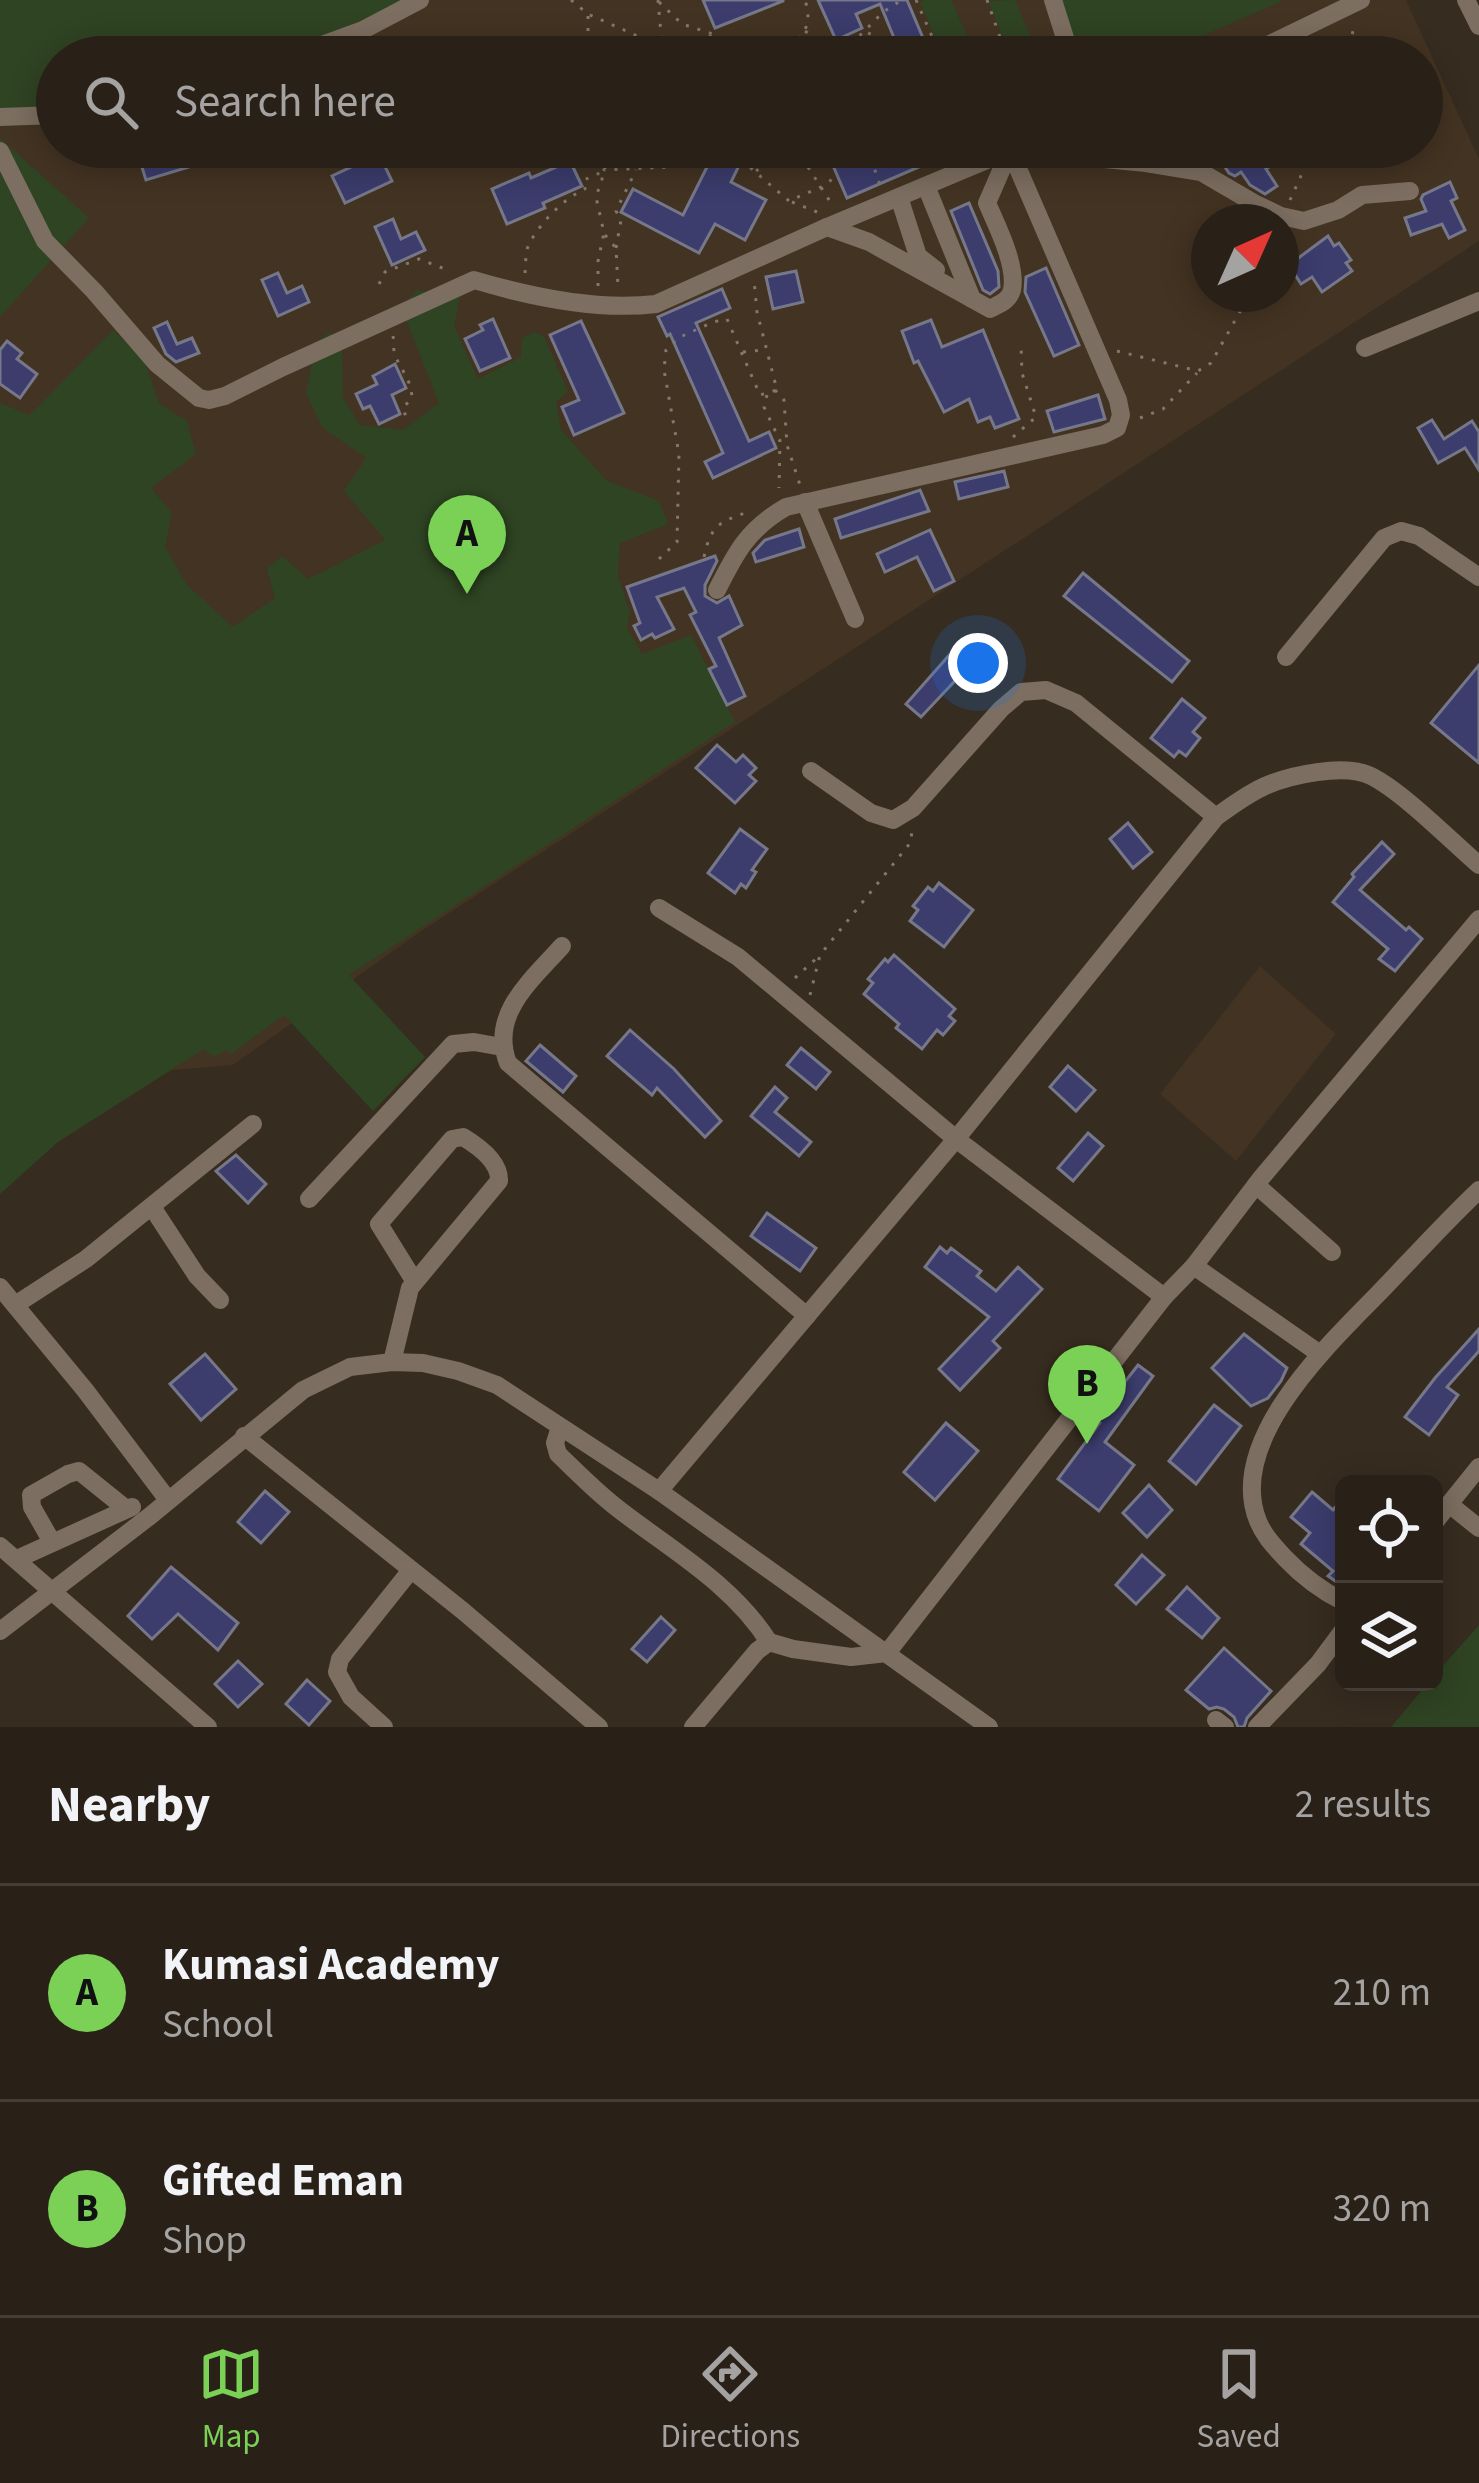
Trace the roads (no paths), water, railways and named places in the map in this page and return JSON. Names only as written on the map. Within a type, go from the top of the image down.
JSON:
[{"type":"street","points":[[346,36],[421,0]]},
{"type":"street","points":[[1053,0],[1064,36]]},
{"type":"street","points":[[1469,1],[1479,26]]},
{"type":"street","points":[[1293,36],[1359,8]]},
{"type":"street","points":[[0,117],[36,116]]},
{"type":"street","points":[[0,151],[45,241],[157,364],[208,400],[474,280],[609,306],[656,304],[968,168]]},
{"type":"street","points":[[834,224],[990,309],[1006,301],[1012,289],[1008,254],[970,168]]},
{"type":"street","points":[[987,203],[1004,168]]},
{"type":"street","points":[[717,590],[738,548],[767,518],[795,505],[1117,428],[1118,400],[1022,168]]},
{"type":"street","points":[[1177,168],[1201,172],[1281,216],[1304,221],[1338,210],[1362,195],[1410,191]]},
{"type":"street","points":[[926,186],[972,299]]},
{"type":"street","points":[[892,200],[918,256],[972,299]]},
{"type":"street","points":[[1366,348],[1479,301]]},
{"type":"street","points":[[795,505],[855,619]]},
{"type":"street","points":[[1286,657],[1384,538],[1401,531],[1419,536],[1479,577]]},
{"type":"street","points":[[811,770],[871,813],[892,820],[914,808],[1021,692],[1046,690],[1076,703],[1216,817]]},
{"type":"street","points":[[659,1491],[956,1139],[1216,817],[1269,784],[1352,769],[1390,788],[1479,865]]},
{"type":"street","points":[[659,908],[738,957],[956,1139],[1164,1297]]},
{"type":"street","points":[[560,1427],[555,1443],[558,1454],[621,1511],[715,1581],[769,1642],[850,1657],[887,1653],[1164,1297],[1479,919]]},
{"type":"street","points":[[562,946],[514,1003],[502,1030],[508,1064],[807,1316]]},
{"type":"street","points":[[309,1199],[453,1044],[502,1047]]},
{"type":"street","points":[[15,1304],[86,1259],[253,1124]]},
{"type":"street","points":[[392,1362],[406,1298],[415,1282],[499,1181],[494,1163],[463,1137],[452,1139],[379,1224],[415,1282]]},
{"type":"street","points":[[1256,1185],[1332,1252]]},
{"type":"street","points":[[1335,1597],[1292,1566],[1256,1517],[1254,1470],[1259,1444],[1319,1354],[1479,1190]]},
{"type":"street","points":[[152,1207],[197,1276],[220,1300]]},
{"type":"street","points":[[1194,1266],[1319,1354]]},
{"type":"street","points":[[0,1287],[168,1500]]},
{"type":"street","points":[[0,1631],[150,1516],[302,1390],[350,1367],[423,1363],[497,1385],[659,1491],[989,1727]]},
{"type":"street","points":[[244,1436],[598,1727]]},
{"type":"street","points":[[1443,1512],[1479,1467]]},
{"type":"street","points":[[52,1541],[32,1507],[32,1495],[68,1474],[79,1472],[124,1508]]},
{"type":"street","points":[[1449,1504],[1479,1528]]},
{"type":"street","points":[[16,1559],[124,1508],[133,1507],[150,1516]]},
{"type":"street","points":[[0,1546],[208,1727]]},
{"type":"street","points":[[384,1727],[351,1697],[337,1672],[340,1659],[411,1570]]},
{"type":"street","points":[[1257,1727],[1335,1641]]},
{"type":"street","points":[[693,1727],[769,1642]]},
{"type":"place","name":"Kumasi Academy","points":[[467,594]]},
{"type":"place","name":"Gifted Eman","points":[[1087,1444]]}]
